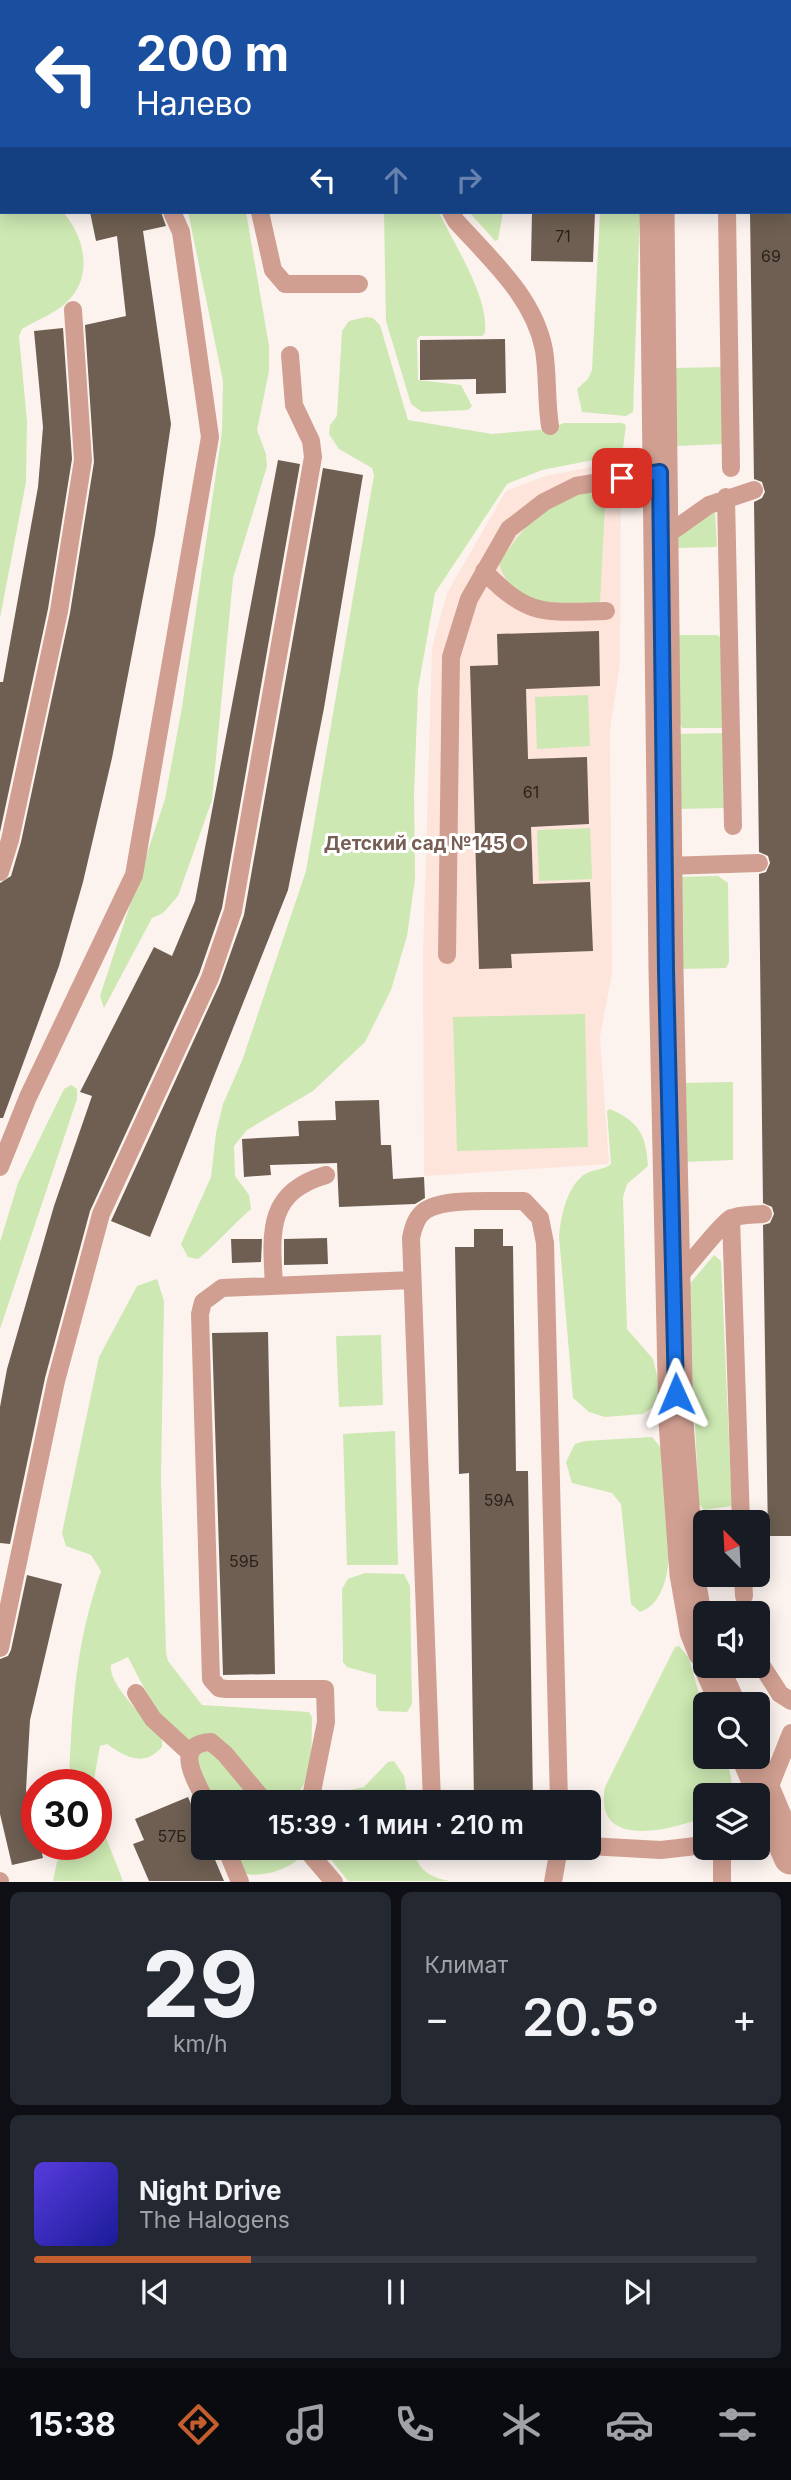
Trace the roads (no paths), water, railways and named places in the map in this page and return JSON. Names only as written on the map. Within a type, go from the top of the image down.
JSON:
[{"type":"street","points":[[657,214],[676,1422],[687,1574],[693,1608]]},
{"type":"street","points":[[770,1819],[791,1857]]},
{"type":"lane","points":[[0,1167],[29,1097],[134,875],[211,437],[181,232],[173,214]]},
{"type":"lane","points":[[260,214],[272,270],[285,285],[359,284]]},
{"type":"lane","points":[[453,214],[456,221],[509,281],[538,326],[544,351],[550,426]]},
{"type":"lane","points":[[727,214],[731,468]]},
{"type":"lane","points":[[0,872],[10,840],[59,611],[83,460],[73,310]]},
{"type":"lane","points":[[0,1648],[56,1381],[101,1213],[210,978],[236,898],[313,457],[311,441],[294,405],[290,355]]},
{"type":"lane","points":[[447,955],[451,657],[469,599],[509,529],[561,492],[576,486],[660,472]]},
{"type":"lane","points":[[661,539],[726,497],[754,490]]},
{"type":"lane","points":[[726,497],[733,826]]},
{"type":"lane","points":[[484,571],[508,597],[539,612],[606,611]]},
{"type":"lane","points":[[666,866],[759,863]]},
{"type":"lane","points":[[274,1285],[272,1237],[274,1220],[282,1203],[303,1182],[326,1175]]},
{"type":"lane","points":[[432,1790],[412,1280],[414,1225],[425,1210],[447,1204],[524,1201],[540,1218],[545,1243],[552,1428],[559,1790]]},
{"type":"lane","points":[[674,1282],[731,1218],[763,1214]]},
{"type":"lane","points":[[731,1218],[741,1510]]},
{"type":"lane","points":[[312,1790],[326,1722],[325,1689],[226,1689],[219,1688],[211,1679],[200,1314],[203,1302],[222,1288],[412,1280]]},
{"type":"lane","points":[[744,1587],[744,1596]]},
{"type":"lane","points":[[770,1678],[780,1694],[791,1702]]},
{"type":"lane","points":[[136,1693],[153,1719],[189,1752]]},
{"type":"lane","points":[[770,1784],[791,1732]]},
{"type":"lane","points":[[201,1790],[188,1762],[189,1752],[202,1742],[211,1742],[225,1754],[255,1790]]},
{"type":"lane","points":[[601,1847],[661,1850],[693,1846]]},
{"type":"lane","points":[[231,1860],[240,1881]]},
{"type":"lane","points":[[316,1860],[334,1881]]},
{"type":"lane","points":[[553,1881],[557,1860]]},
{"type":"lane","points":[[722,1860],[722,1881]]},
{"type":"place","name":"Детский сад №145","points":[[519,843]]}]
